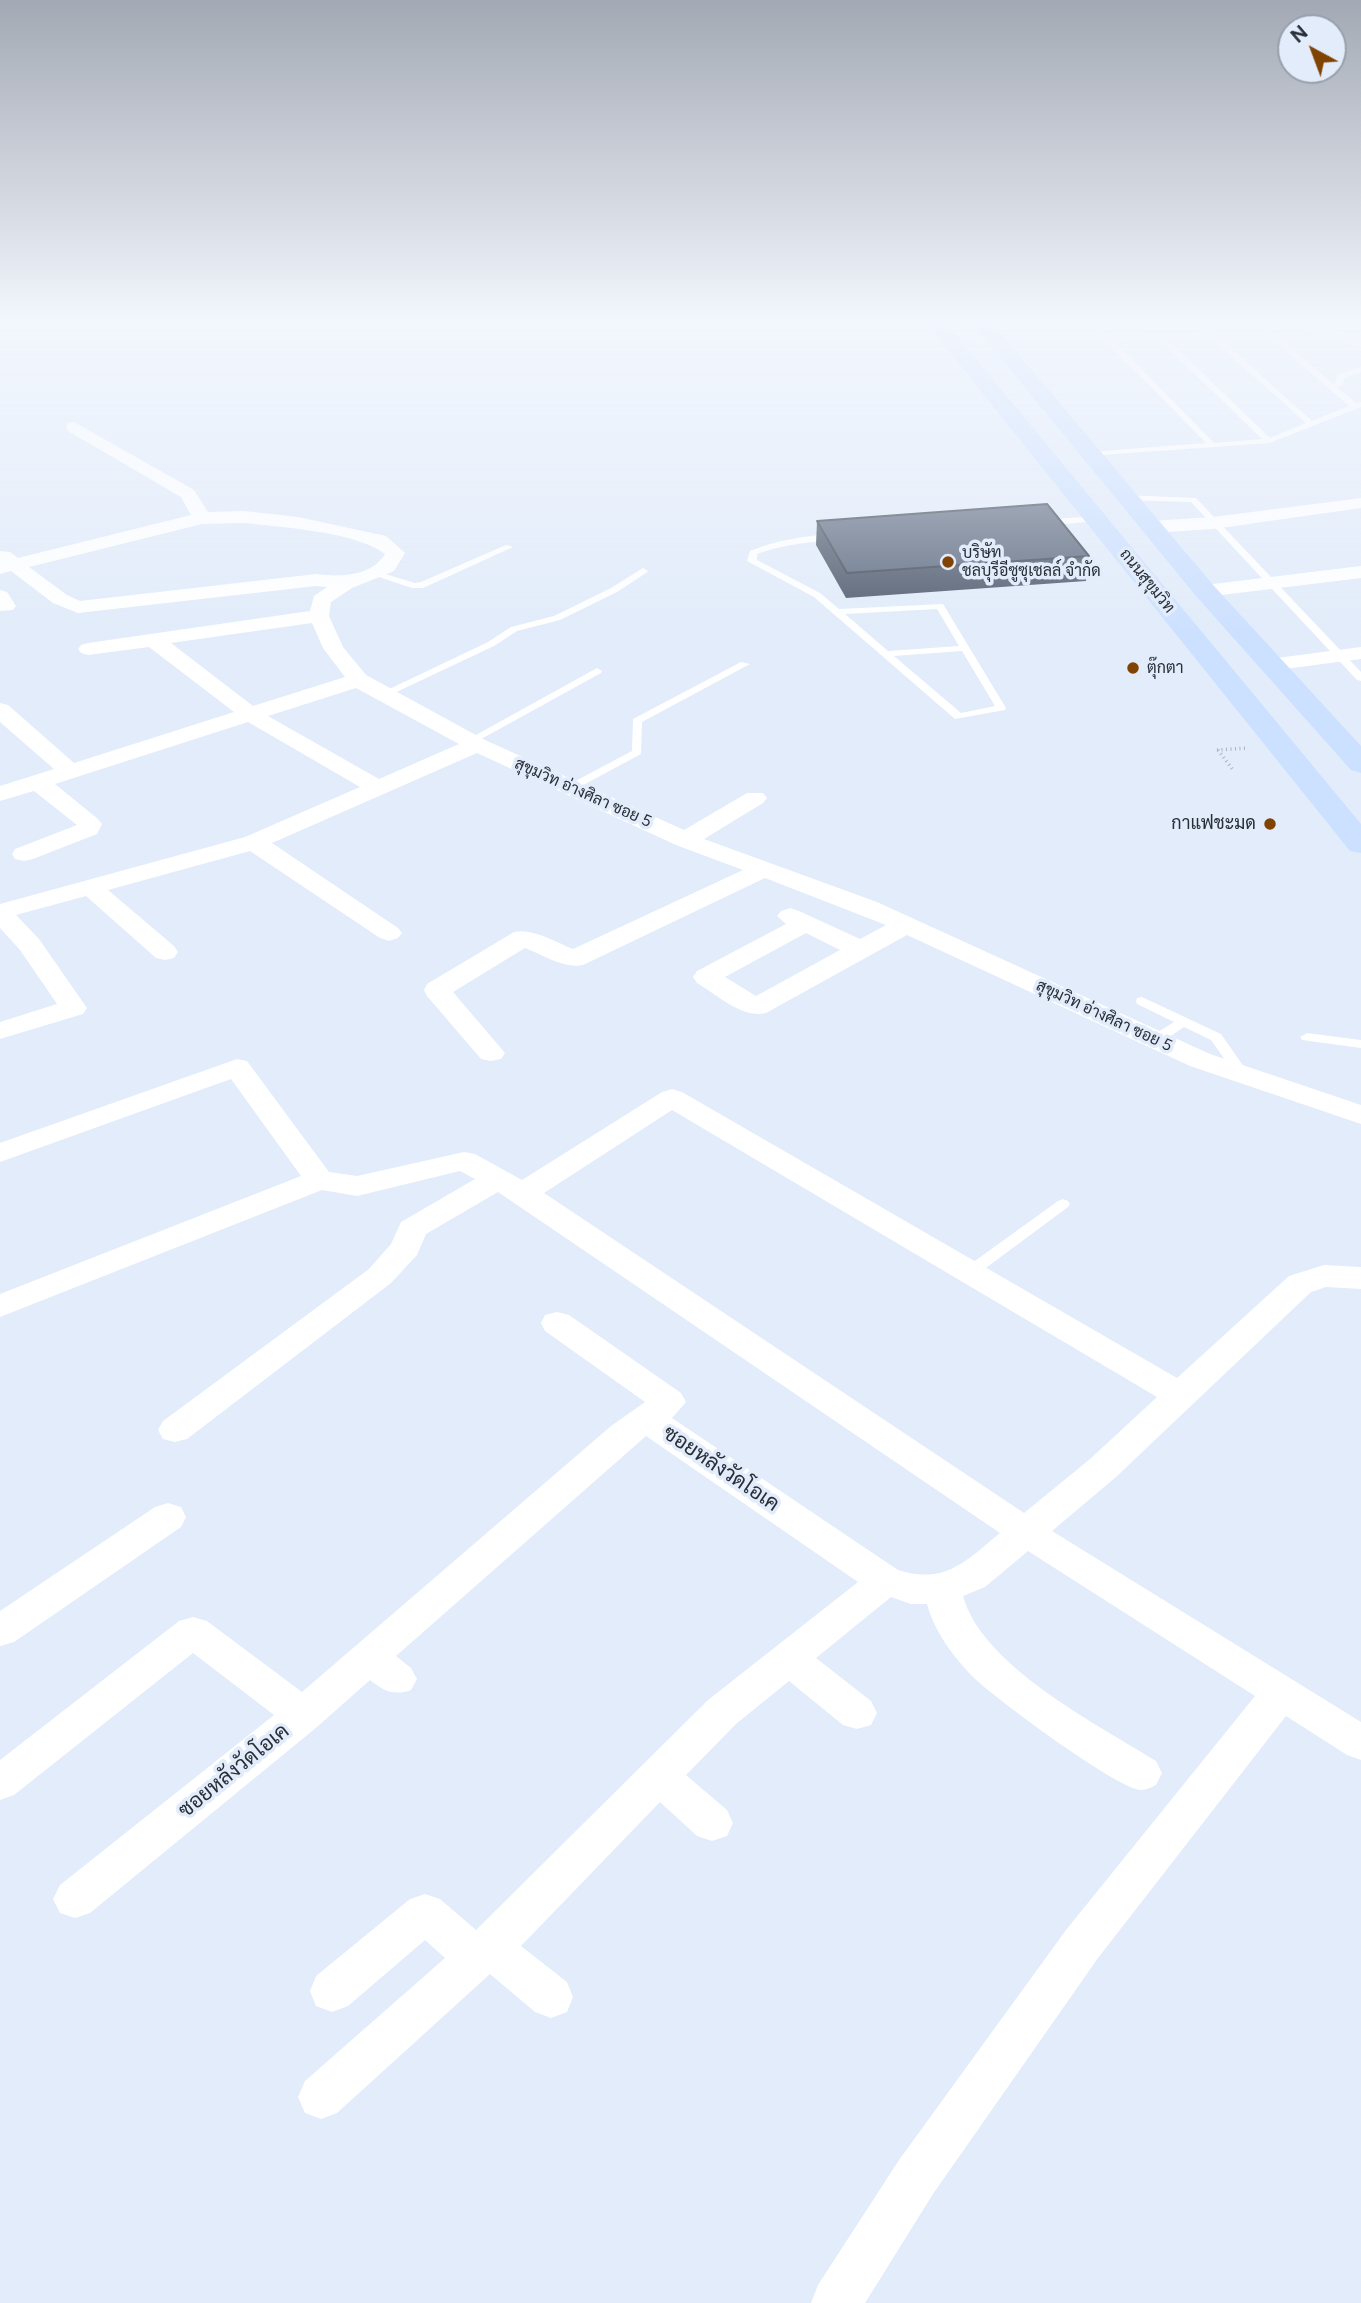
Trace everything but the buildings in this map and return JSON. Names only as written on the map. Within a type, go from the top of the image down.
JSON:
[{"type":"highway","name":"ถนนสุขุมวิท","points":[[1020,425],[1361,844]]},
{"type":"highway","points":[[1067,425],[1269,665],[1361,764]]},
{"type":"street","points":[[74,427],[188,494],[202,518]]},
{"type":"street","points":[[1151,527],[1213,523],[1358,498]]},
{"type":"street","points":[[5,562],[202,518],[244,517],[298,523],[379,540],[395,553],[387,567],[345,584],[321,600],[319,616],[88,649]]},
{"type":"street","points":[[5,562],[60,599],[78,607],[316,580],[345,584]]},
{"type":"street","points":[[1205,591],[1361,572]]},
{"type":"street","name":"สุขุมวิท อ่างศิลา ซอย 5","points":[[319,616],[333,648],[358,680],[473,743],[685,840],[868,907],[1155,1040],[1242,1074],[1361,1115]]},
{"type":"street","points":[[152,639],[251,715],[378,788]]},
{"type":"street","points":[[1269,665],[1351,654]]},
{"type":"street","points":[[0,794],[358,680]]},
{"type":"street","points":[[0,710],[70,772]]},
{"type":"street","points":[[0,1031],[73,1008],[30,945],[0,912],[254,842],[473,743]]},
{"type":"street","points":[[24,855],[89,830],[90,824],[38,782]]},
{"type":"street","points":[[685,840],[755,798]]},
{"type":"street","points":[[254,842],[389,933]]},
{"type":"street","points":[[491,1053],[437,990],[523,938],[574,959],[764,869]]},
{"type":"street","points":[[90,887],[165,952]]},
{"type":"street","points":[[868,907],[805,923],[706,977],[757,1007],[905,925]]},
{"type":"street","points":[[805,923],[859,949]]},
{"type":"street","points":[[0,1153],[237,1067],[318,1180]]},
{"type":"street","points":[[175,1430],[380,1276],[406,1248],[412,1229],[510,1186],[672,1098],[1180,1395]]},
{"type":"street","points":[[0,1306],[318,1180],[357,1186],[464,1161],[510,1186],[1027,1533],[1361,1743]]},
{"type":"street","name":"ซอยหลังวัดโอเค","points":[[75,1899],[303,1716],[384,1669],[624,1435],[641,1423],[661,1427],[885,1581],[911,1589],[942,1589],[972,1577],[1027,1533],[1103,1468],[1300,1284],[1356,1269]]},
{"type":"street","points":[[557,1323],[669,1402],[641,1423]]},
{"type":"street","points":[[0,1631],[168,1517]]},
{"type":"street","points":[[321,2097],[483,1953],[722,1712],[885,1581]]},
{"type":"street","points":[[942,1589],[951,1619],[975,1654],[1029,1700],[1142,1773]]},
{"type":"street","points":[[0,1783],[193,1632],[303,1716]]},
{"type":"street","points":[[788,1658],[857,1713]]},
{"type":"street","points":[[836,2303],[916,2178],[1082,1944],[1280,1694]]},
{"type":"street","points":[[659,1776],[712,1823]]},
{"type":"street","points":[[332,1991],[425,1913],[551,1997]]},
{"type":"lane","points":[[1192,425],[1212,446]]},
{"type":"lane","points":[[1253,425],[1269,441]]},
{"type":"lane","points":[[1090,454],[1269,441],[1307,425]]},
{"type":"lane","points":[[1125,497],[1193,500],[1273,584],[1351,654],[1361,678]]},
{"type":"lane","points":[[1029,524],[1096,519]]},
{"type":"lane","points":[[837,612],[940,606],[1001,708],[959,717],[817,595],[752,561],[753,553],[770,545],[841,537]]},
{"type":"lane","points":[[372,573],[415,586],[423,585],[509,547]]},
{"type":"lane","points":[[384,694],[491,644],[514,629],[557,618],[614,590],[643,571]]},
{"type":"lane","points":[[886,654],[966,649]]},
{"type":"lane","points":[[570,788],[637,752],[637,721],[745,664]]},
{"type":"lane","points":[[473,743],[597,671]]},
{"type":"lane","points":[[1142,1001],[1216,1037],[1242,1074]]},
{"type":"lane","points":[[1155,1040],[1183,1022]]},
{"type":"lane","points":[[1307,1037],[1361,1044]]},
{"type":"lane","points":[[970,1272],[1063,1204]]},
{"type":"path","points":[[1217,750],[1233,770]]},
{"type":"place","name":"บริษัท ชลบุรีอีซูซุเชลล์ จำกัด","points":[[948,562]]},
{"type":"place","name":"ตุ๊กตา","points":[[1133,668]]},
{"type":"place","name":"กาแฟชะมด","points":[[1270,824]]}]
